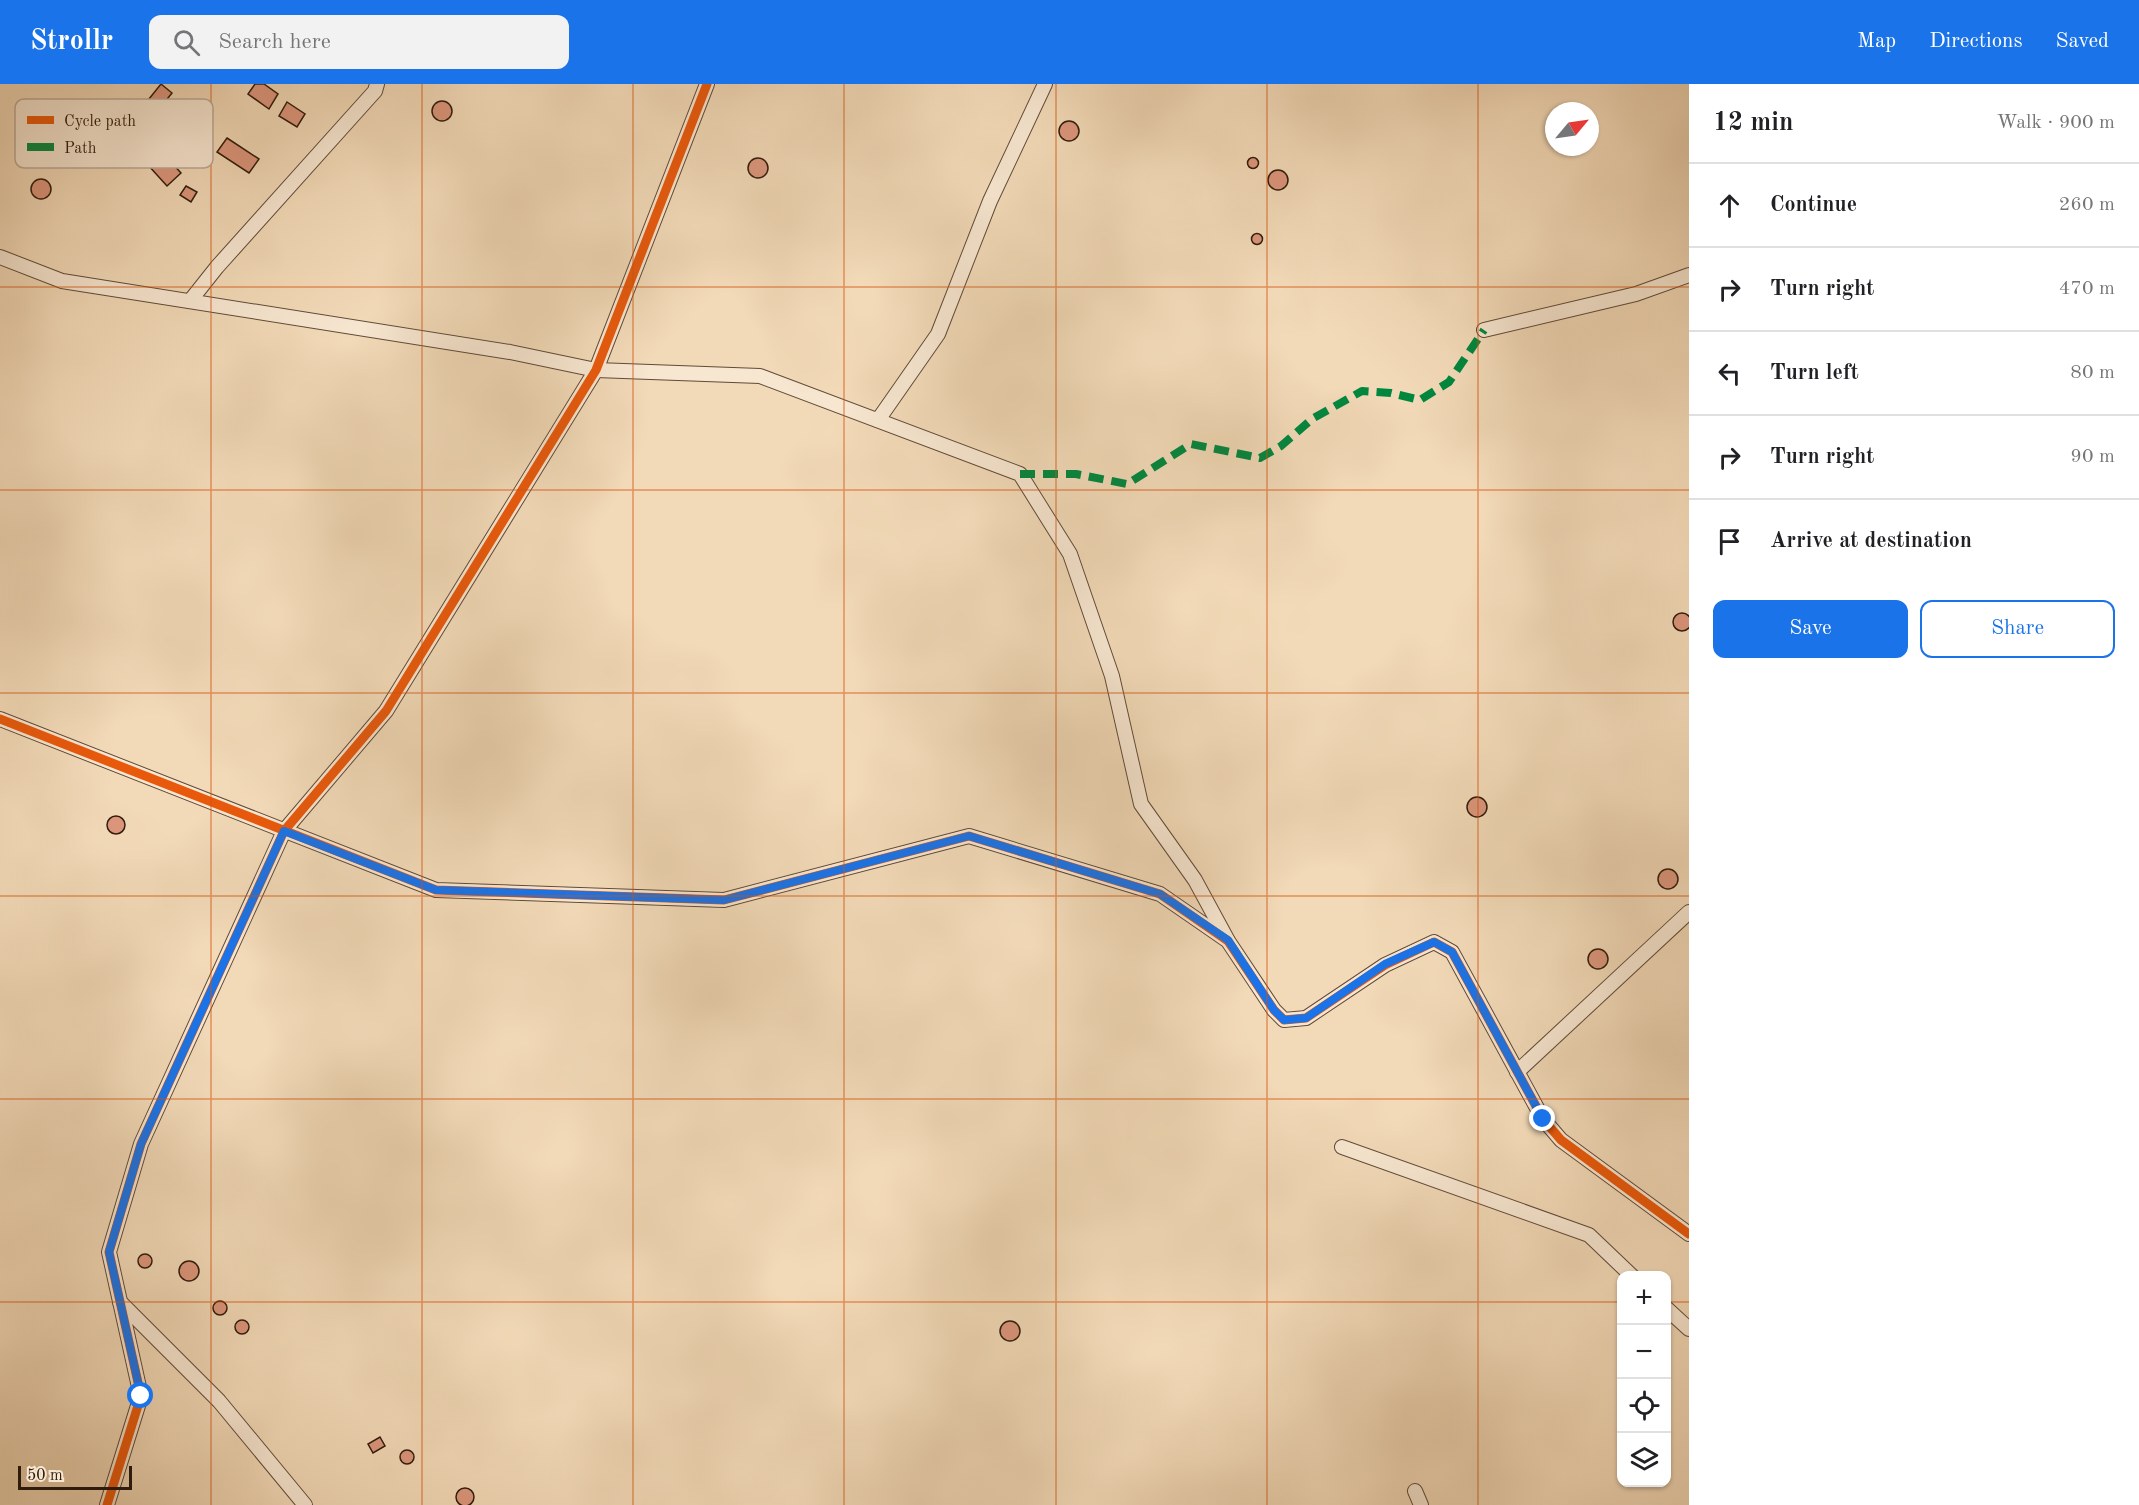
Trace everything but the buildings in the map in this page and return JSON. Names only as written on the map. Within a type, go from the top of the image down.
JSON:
[{"type":"street","points":[[190,301],[217,267],[375,91],[377,84]]},
{"type":"street","points":[[107,1505],[141,1396],[109,1252],[141,1144],[284,831],[386,711],[596,370],[707,84]]},
{"type":"street","points":[[878,420],[938,334],[990,201],[1045,84]]},
{"type":"street","points":[[0,257],[62,281],[510,352],[596,370],[760,375],[1020,474],[1070,554],[1112,676],[1141,804],[1195,880],[1228,940],[1274,1010],[1284,1020],[1306,1018],[1385,964],[1434,942],[1452,952],[1543,1119],[1561,1140],[1689,1234]]},
{"type":"street","points":[[1484,330],[1636,294],[1689,275]]},
{"type":"street","points":[[0,720],[436,890],[724,900],[969,836],[1160,894],[1228,940]]},
{"type":"street","points":[[1517,1072],[1689,912]]},
{"type":"street","points":[[1342,1147],[1589,1235],[1628,1271]]},
{"type":"street","points":[[120,1302],[219,1401],[305,1505]]},
{"type":"street","points":[[1671,1313],[1689,1329]]},
{"type":"street","points":[[1414,1491],[1421,1505]]},
{"type":"marked path","points":[[1020,474],[1076,474],[1127,484],[1191,444],[1260,458],[1281,446],[1312,419],[1362,391],[1391,393],[1420,400],[1449,382],[1484,330]]},
{"type":"cycle path","points":[[107,1505],[141,1396],[109,1252],[141,1144],[284,831],[386,711],[596,370],[707,84]]},
{"type":"cycle path","points":[[0,719],[436,890],[724,900],[969,836],[1160,894],[1228,941],[1274,1010],[1284,1020],[1306,1018],[1385,965],[1434,942],[1452,952],[1543,1119],[1561,1140],[1689,1234]]},
{"type":"route","points":[[141,1396],[109,1252],[141,1144],[284,831],[436,890],[724,900],[969,836],[1160,894],[1228,940],[1274,1010],[1284,1020],[1306,1018],[1385,964],[1434,942],[1452,952],[1543,1119]]}]
